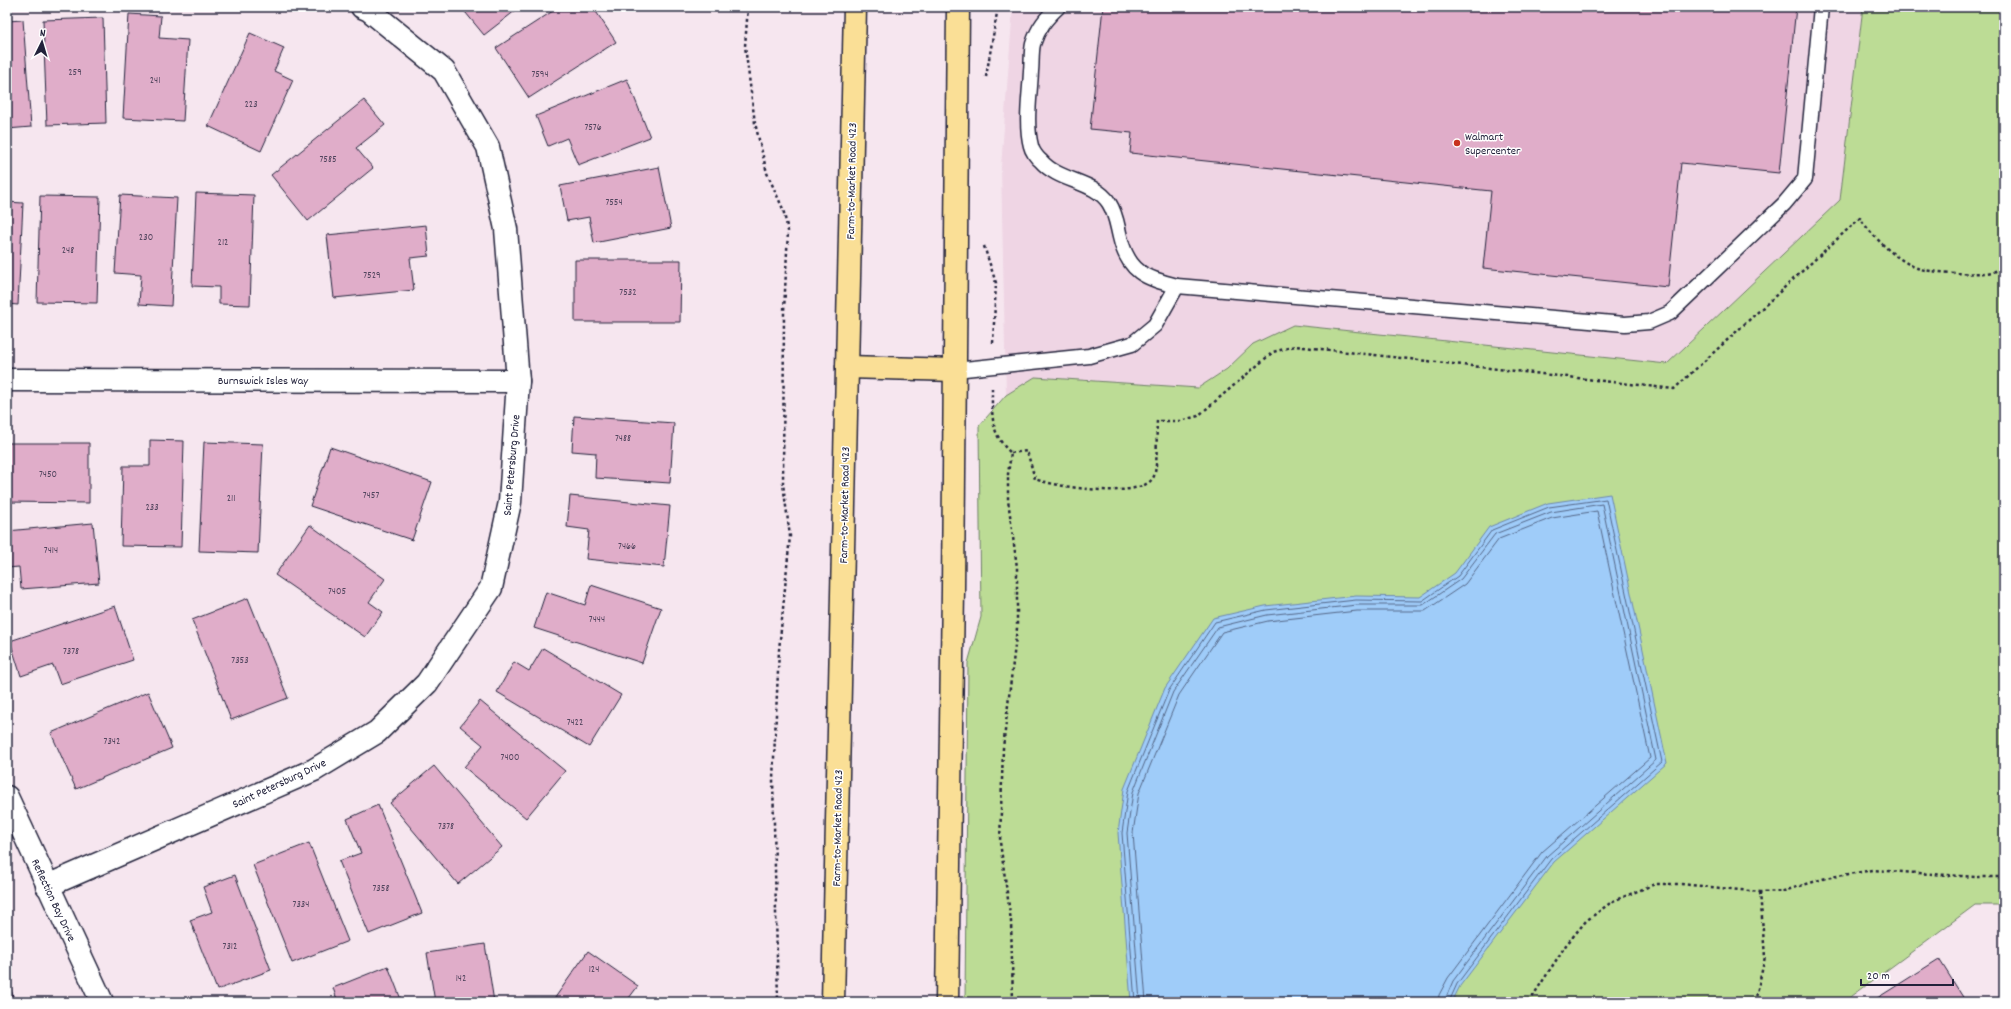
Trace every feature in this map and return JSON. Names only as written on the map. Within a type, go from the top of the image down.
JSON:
[{"type":"main road","name":"Farm-to-Market Road 423","points":[[833,1002],[855,7]]},
{"type":"main road","points":[[946,1002],[955,370],[958,7]]},
{"type":"main road","points":[[847,367],[955,370]]},
{"type":"street","name":"Saint Petersburg Drive","points":[[47,886],[314,770],[377,732],[427,684],[491,588],[510,502],[518,381],[506,229],[488,147],[444,72],[367,8]]},
{"type":"street","name":"Burnswick Isles Way","points":[[7,380],[518,381]]},
{"type":"street","name":"Reflection Bay Drive","points":[[7,797],[102,1002]]},
{"type":"lane","points":[[1058,7],[1043,22],[1033,45],[1028,132],[1031,148],[1041,162],[1056,175],[1080,183],[1099,193],[1109,202],[1117,218],[1127,259],[1139,273],[1156,281],[1177,286],[1625,324],[1649,322],[1670,313],[1784,204],[1805,179],[1822,7]]},
{"type":"lane","points":[[955,370],[1089,356],[1132,344],[1155,325],[1177,286]]},
{"type":"path","points":[[748,7],[745,46],[755,123],[767,173],[783,210],[788,231],[784,311],[783,484],[790,536],[779,650],[773,779],[778,1002]]},
{"type":"path","points":[[986,78],[998,7]]},
{"type":"path","points":[[983,241],[996,283],[991,366],[992,425],[1003,446],[1011,453],[1027,451],[1035,480],[1044,483],[1101,490],[1135,489],[1148,484],[1154,476],[1157,421],[1180,421],[1198,416],[1273,352],[1295,346],[1674,389],[1860,218],[1868,231],[1893,253],[1917,268],[1945,272],[1993,272],[2004,268]]},
{"type":"path","points":[[1011,453],[1008,474],[1008,500],[1017,567],[1017,628],[1003,748],[1000,842],[1011,921],[1013,1002]]},
{"type":"path","points":[[1529,1002],[1571,939],[1586,921],[1613,901],[1655,884],[1687,884],[1760,892],[1784,891],[1826,878],[1873,870],[2004,877]]},
{"type":"path","points":[[1755,1002],[1765,957],[1760,892]]},
{"type":"shaded area","points":[[1013,7],[1863,7],[1840,200],[1667,364],[1293,325],[1253,344],[1227,369],[1198,388],[1035,377],[1006,395],[1001,167]]},
{"type":"green space","points":[[1863,7],[2004,7],[2004,905],[1975,905],[1844,1002],[965,1002],[968,663],[981,617],[979,426],[1006,395],[1035,377],[1198,388],[1227,369],[1253,344],[1293,325],[1667,364],[1840,200]]},
{"type":"water","points":[[1610,494],[1667,763],[1554,862],[1460,986],[1452,1002],[1131,1002],[1118,833],[1124,789],[1165,688],[1213,618],[1265,606],[1356,596],[1420,597],[1455,573],[1489,527],[1548,503]]},
{"type":"building","points":[[461,7],[520,7],[484,35]]},
{"type":"building","points":[[559,7],[593,7],[616,42],[529,98],[496,48]]},
{"type":"building","name":"Walmart Supercenter","points":[[1103,7],[1796,7],[1779,173],[1681,163],[1668,287],[1483,268],[1491,191],[1130,153],[1132,133],[1090,129]]},
{"type":"building","points":[[129,14],[161,16],[159,38],[188,40],[183,121],[123,118]]},
{"type":"building","points":[[103,18],[106,123],[47,125],[43,20]]},
{"type":"building","points":[[23,20],[31,127],[7,129],[7,21]]},
{"type":"building","points":[[250,33],[284,48],[274,71],[293,80],[261,151],[208,126]]},
{"type":"building","points":[[627,79],[650,137],[578,165],[567,138],[548,146],[536,116]]},
{"type":"building","points":[[364,100],[385,125],[356,148],[373,168],[308,221],[271,175]]},
{"type":"building","points":[[659,167],[671,228],[594,243],[589,217],[567,221],[560,186]]},
{"type":"building","points":[[196,193],[254,195],[250,305],[219,304],[219,287],[192,286]]},
{"type":"building","points":[[120,195],[177,198],[171,306],[139,304],[141,275],[115,273]]},
{"type":"building","points":[[40,196],[100,197],[97,303],[37,302]]},
{"type":"building","points":[[7,202],[23,203],[18,305],[7,304]]},
{"type":"building","points":[[426,225],[429,256],[410,258],[414,290],[334,298],[327,235]]},
{"type":"building","points":[[575,260],[681,260],[680,322],[575,322]]},
{"type":"building","points":[[574,416],[674,423],[670,483],[595,478],[596,453],[572,451]]},
{"type":"building","points":[[150,440],[184,441],[181,547],[121,546],[123,466],[150,466]]},
{"type":"building","points":[[204,442],[263,444],[258,553],[199,551]]},
{"type":"building","points":[[7,443],[89,443],[89,503],[7,502]]},
{"type":"building","points":[[330,447],[432,482],[412,540],[310,506]]},
{"type":"building","points":[[570,496],[670,506],[664,567],[586,559],[589,530],[567,527]]},
{"type":"building","points":[[93,523],[99,583],[21,589],[19,567],[7,568],[7,531]]},
{"type":"building","points":[[310,525],[385,579],[369,602],[383,612],[365,637],[275,575]]},
{"type":"building","points":[[591,585],[661,608],[642,663],[534,628],[546,592],[585,605]]},
{"type":"building","points":[[248,598],[288,698],[231,720],[192,620]]},
{"type":"building","points":[[115,606],[133,660],[60,684],[53,665],[21,676],[10,641]]},
{"type":"building","points":[[543,648],[621,695],[589,747],[497,692],[514,662],[529,671]]},
{"type":"building","points":[[148,692],[172,748],[76,789],[51,733]]},
{"type":"building","points":[[480,701],[565,771],[526,818],[464,767],[483,745],[460,726]]},
{"type":"building","points":[[434,766],[502,847],[458,884],[390,803]]},
{"type":"building","points":[[378,805],[422,913],[369,934],[339,861],[361,853],[347,819]]},
{"type":"building","points":[[309,843],[348,941],[292,963],[253,865]]},
{"type":"building","points":[[235,875],[271,970],[217,990],[190,920],[212,912],[203,887]]},
{"type":"building","points":[[485,944],[494,1002],[435,1002],[427,953]]},
{"type":"building","points":[[588,951],[638,986],[626,1002],[552,1002]]},
{"type":"building","points":[[1939,959],[1966,1002],[1871,1002]]},
{"type":"building","points":[[388,966],[402,1002],[338,1002],[333,988]]},
{"type":"building","points":[[7,978],[15,1002],[7,1002]]},
{"type":"place","name":"Walmart Supercenter","points":[[1457,143]]}]
